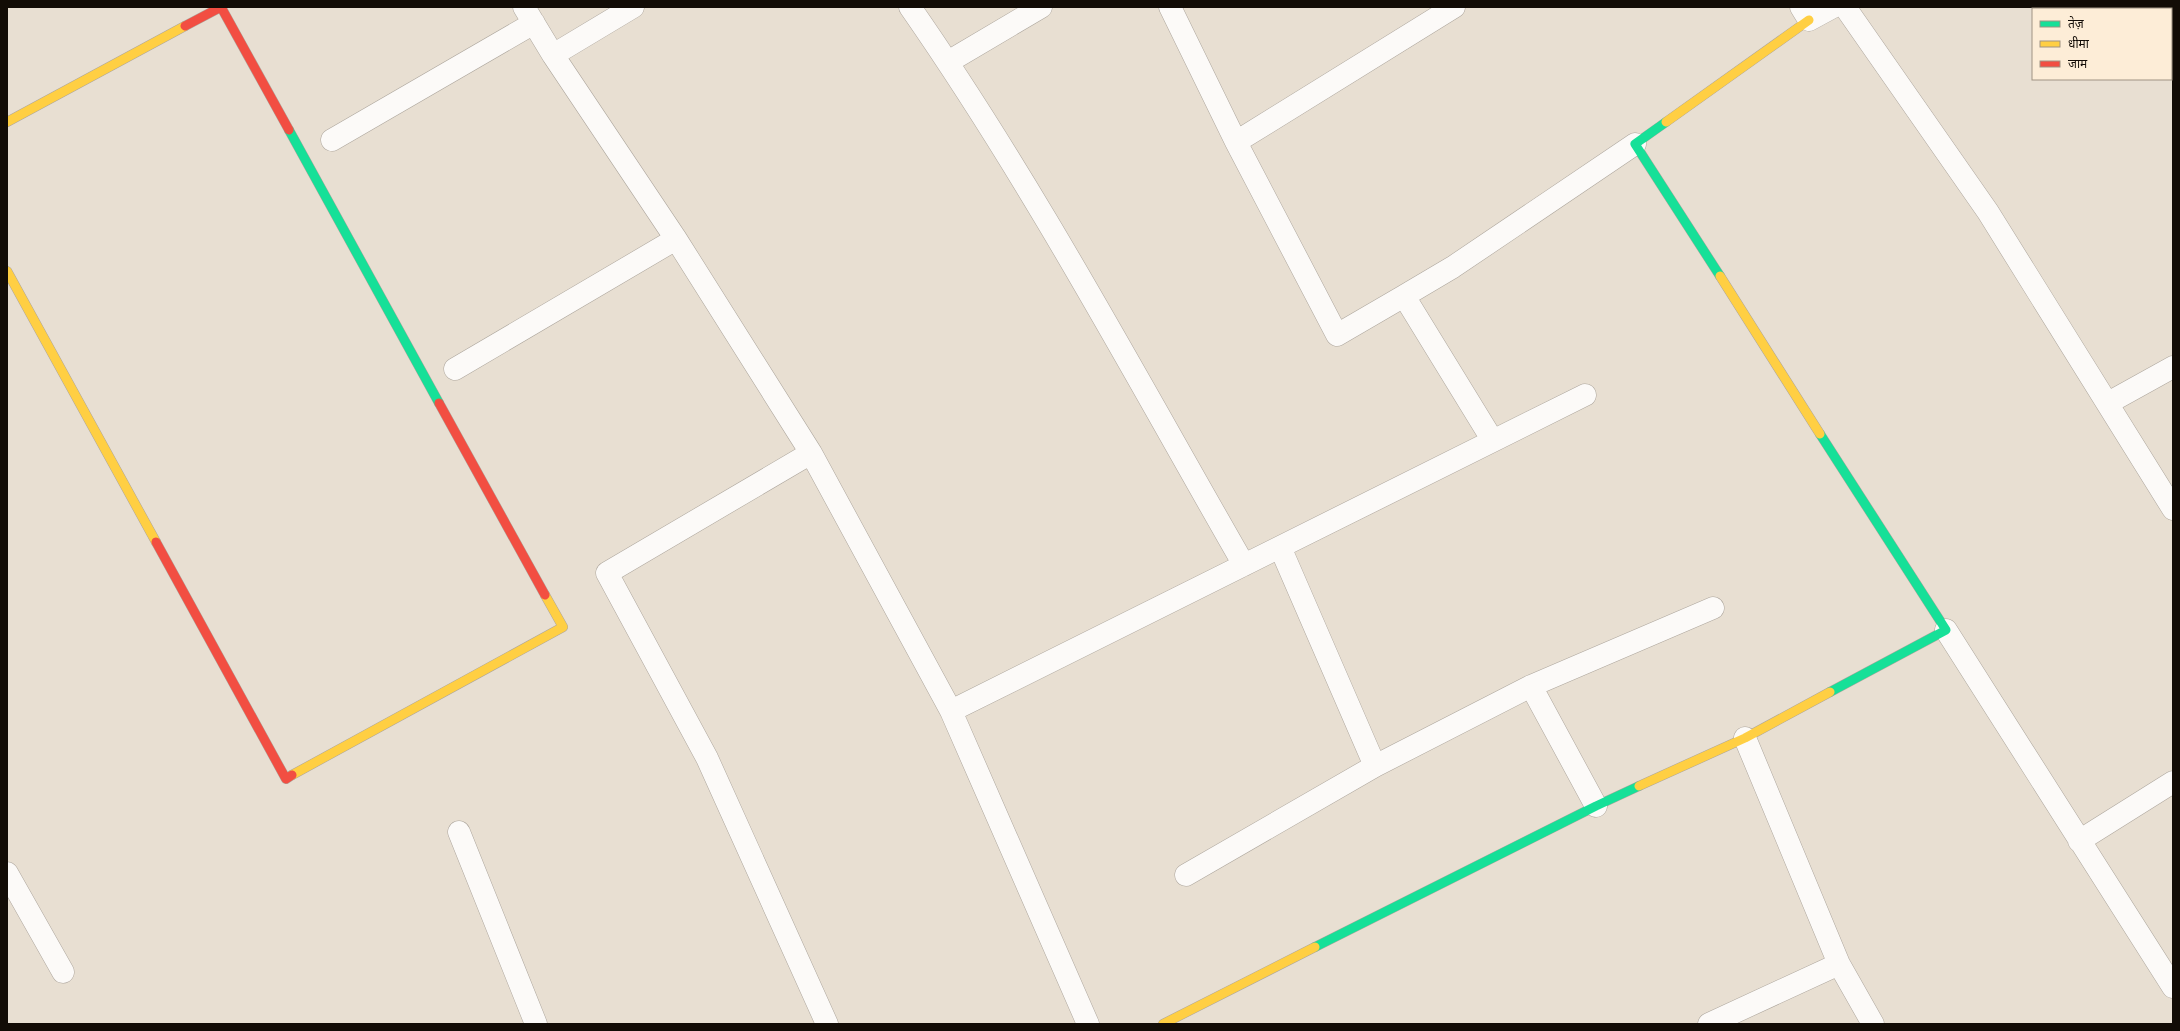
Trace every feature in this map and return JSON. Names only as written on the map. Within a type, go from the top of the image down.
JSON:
[{"type":"street","points":[[7,122],[221,7],[563,627],[286,778],[7,271]]},
{"type":"street","points":[[553,55],[633,7]]},
{"type":"street","points":[[910,7],[948,62],[1044,216],[1244,565]]},
{"type":"street","points":[[948,62],[1041,7]]},
{"type":"street","points":[[1170,7],[1236,142],[1337,335],[1452,267],[1635,144],[1805,14],[1833,7]]},
{"type":"street","points":[[1236,142],[1454,7]]},
{"type":"street","points":[[1846,7],[1988,212],[2173,509]]},
{"type":"street","points":[[332,140],[529,15],[553,55],[676,238],[812,453],[950,711],[1088,1024]]},
{"type":"street","points":[[1635,144],[2173,987]]},
{"type":"street","points":[[454,369],[676,238]]},
{"type":"street","points":[[1404,296],[1493,441]]},
{"type":"street","points":[[2108,403],[2173,367]]},
{"type":"street","points":[[950,711],[1586,395]]},
{"type":"street","points":[[812,453],[607,573],[707,758],[827,1024]]},
{"type":"street","points":[[1280,547],[1375,766]]},
{"type":"street","points":[[1186,875],[1375,766],[1531,686],[1713,608]]},
{"type":"street","points":[[1163,1024],[1596,806],[1745,738],[1946,630]]},
{"type":"street","points":[[1531,686],[1596,806]]},
{"type":"street","points":[[1745,738],[1838,964],[1873,1024]]},
{"type":"street","points":[[2079,841],[2173,782]]},
{"type":"street","points":[[459,832],[536,1024]]},
{"type":"street","points":[[7,873],[63,972]]},
{"type":"street","points":[[1708,1024],[1838,964]]},
{"type":"traffic: fast","points":[[1666,122],[1635,144],[1720,276]]},
{"type":"traffic: fast","points":[[289,130],[439,403]]},
{"type":"traffic: fast","points":[[1820,434],[1946,630],[1830,692]]},
{"type":"traffic: fast","points":[[1315,947],[1596,806],[1639,786]]},
{"type":"traffic: slow","points":[[1666,122],[1809,20]]},
{"type":"traffic: slow","points":[[7,122],[185,26]]},
{"type":"traffic: slow","points":[[7,271],[156,542]]},
{"type":"traffic: slow","points":[[1720,276],[1820,434]]},
{"type":"traffic: slow","points":[[292,775],[563,627],[545,595]]},
{"type":"traffic: slow","points":[[1639,786],[1745,738],[1830,692]]},
{"type":"traffic: slow","points":[[1163,1024],[1315,947]]},
{"type":"traffic: jam","points":[[185,26],[221,7],[289,130]]},
{"type":"traffic: jam","points":[[439,403],[545,595]]},
{"type":"traffic: jam","points":[[156,542],[286,779],[292,775]]}]
